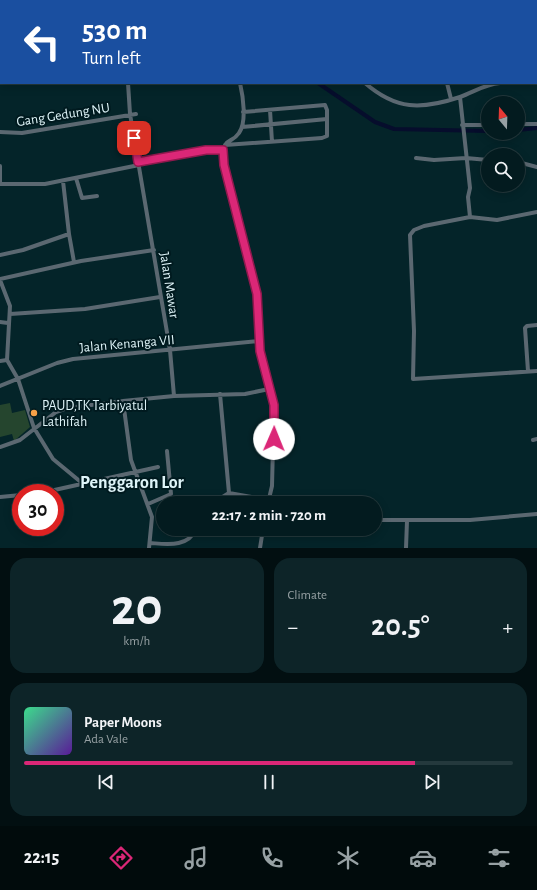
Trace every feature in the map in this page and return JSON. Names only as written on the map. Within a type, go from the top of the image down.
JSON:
[{"type":"street","name":"Jalan Mawar","points":[[128,84],[130,114],[170,350],[174,396]]},
{"type":"street","points":[[240,84],[244,98],[242,127],[238,135],[228,141],[225,145],[223,150],[224,165],[257,294],[260,341],[269,389],[274,405],[275,425],[272,486],[269,496]]},
{"type":"street","points":[[366,84],[381,96],[396,104],[422,105],[460,97],[486,86],[495,84]]},
{"type":"street","points":[[447,84],[451,99]]},
{"type":"street","points":[[460,97],[470,188],[468,196],[470,217]]},
{"type":"street","points":[[225,145],[325,137],[327,108],[325,105],[243,112]]},
{"type":"street","points":[[270,110],[272,142]]},
{"type":"street","name":"Gang Gedung NU","points":[[0,132],[22,133],[136,114]]},
{"type":"street","points":[[242,127],[327,119]]},
{"type":"street","points":[[525,124],[537,124]]},
{"type":"street","points":[[463,127],[481,126]]},
{"type":"street","points":[[0,167],[0,184],[45,184],[206,150],[223,150]]},
{"type":"street","points":[[416,158],[434,160],[466,158],[481,159]]},
{"type":"street","points":[[525,164],[537,167]]},
{"type":"street","points":[[76,178],[82,198],[97,196]]},
{"type":"street","points":[[62,181],[74,262]]},
{"type":"street","points":[[537,212],[497,220],[470,217],[424,226],[410,233],[414,331],[413,379],[537,371]]},
{"type":"street","points":[[0,255],[23,250],[69,234]]},
{"type":"street","points":[[82,483],[53,459],[34,428],[18,379],[7,360],[8,323],[10,314],[9,302],[0,280],[74,262],[154,250]]},
{"type":"street","points":[[10,314],[85,309],[160,297]]},
{"type":"street","points":[[0,322],[8,323]]},
{"type":"street","points":[[528,371],[525,327],[537,325]]},
{"type":"street","name":"Jalan Kenanga VII","points":[[0,386],[65,361],[260,341]]},
{"type":"street","points":[[0,361],[7,360]]},
{"type":"street","points":[[0,447],[20,440],[34,428],[61,410],[123,401],[174,396],[245,394],[269,389]]},
{"type":"street","points":[[220,394],[229,494]]},
{"type":"street","points":[[123,401],[130,456],[153,520],[149,546],[181,543],[191,536]]},
{"type":"street","points":[[148,504],[170,494],[167,451]]},
{"type":"street","points":[[64,488],[158,467]]},
{"type":"street","points":[[226,496],[229,494],[240,496]]},
{"type":"street","points":[[0,497],[12,496]]},
{"type":"street","points":[[382,520],[470,520],[537,514]]},
{"type":"street","points":[[406,548],[407,521]]},
{"type":"street","points":[[260,548],[262,536]]},
{"type":"green space","points":[[10,403],[12,413],[25,410],[30,427],[14,441],[12,434],[0,437],[0,405]]},
{"type":"waterway","points":[[319,84],[375,122],[394,129],[481,131]]},
{"type":"waterway","points":[[525,129],[537,128]]},
{"type":"place","name":"PAUD,TK Tarbiyatul Lathifah","points":[[34,413]]},
{"type":"district","name":"Penggaron Lor","points":[[132,482]]},
{"type":"route","points":[[134,138],[138,162],[198,153],[206,150],[223,150],[224,165],[257,294],[260,351],[274,405],[274,439]]}]
